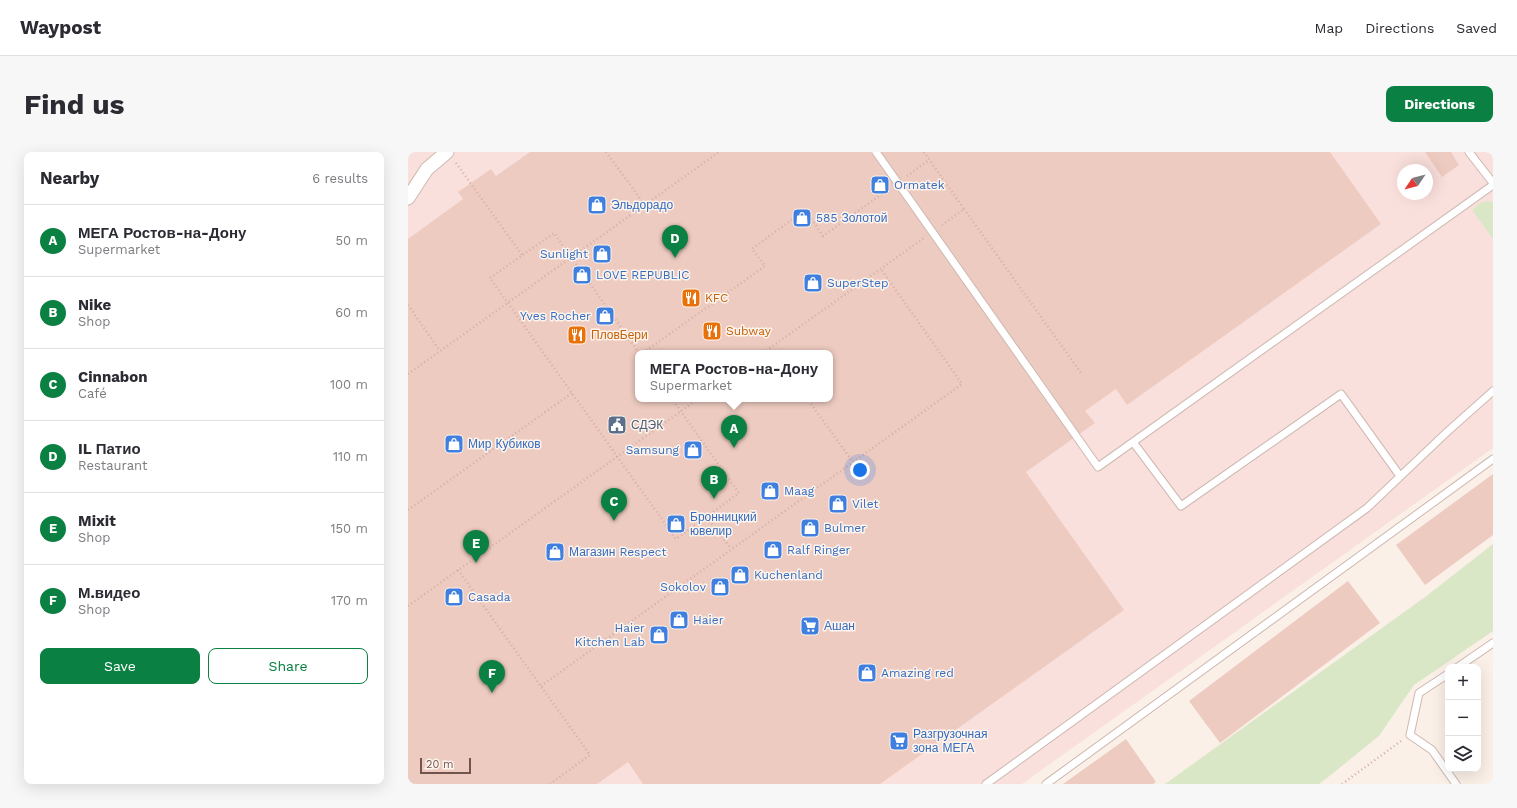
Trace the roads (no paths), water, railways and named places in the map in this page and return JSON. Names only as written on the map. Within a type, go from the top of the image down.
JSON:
[{"type":"street","points":[[408,198],[427,169],[450,155]]},
{"type":"lane","points":[[876,152],[1098,467],[1493,184],[1469,152]]},
{"type":"lane","points":[[986,784],[1367,508],[1493,391]]},
{"type":"lane","points":[[1133,442],[1181,506],[1341,394],[1400,476]]},
{"type":"lane","points":[[1046,784],[1493,459]]},
{"type":"lane","points":[[1462,664],[1493,643]]},
{"type":"lane","points":[[1445,676],[1419,693],[1410,735],[1432,750],[1456,784]]},
{"type":"place","name":"Ormatek","points":[[880,185]]},
{"type":"place","name":"Эльдорадо","points":[[597,205]]},
{"type":"place","name":"585 Золотой","points":[[802,218]]},
{"type":"place","name":"Sunlight","points":[[602,254]]},
{"type":"place","name":"IL Патио","points":[[675,258]]},
{"type":"place","name":"LOVE REPUBLIC","points":[[582,275]]},
{"type":"place","name":"SuperStep","points":[[813,283]]},
{"type":"place","name":"KFC","points":[[691,298]]},
{"type":"place","name":"Yves Rocher","points":[[605,316]]},
{"type":"place","name":"Subway","points":[[712,331]]},
{"type":"place","name":"ПловБери","points":[[577,335]]},
{"type":"place","name":"СДЭК","points":[[617,425]]},
{"type":"place","name":"Мир Кубиков","points":[[454,444]]},
{"type":"place","name":"МЕГА Ростов-на-Дону","points":[[734,448]]},
{"type":"place","name":"Samsung","points":[[693,450]]},
{"type":"place","name":"Maag","points":[[770,491]]},
{"type":"place","name":"Nike","points":[[714,499]]},
{"type":"place","name":"Vilet","points":[[838,504]]},
{"type":"place","name":"Cinnabon","points":[[614,521]]},
{"type":"place","name":"Бронницкий ювелир","points":[[676,524]]},
{"type":"place","name":"Bulmer","points":[[810,528]]},
{"type":"place","name":"Ralf Ringer","points":[[773,550]]},
{"type":"place","name":"Магазин Respect","points":[[555,552]]},
{"type":"place","name":"Mixit","points":[[476,563]]},
{"type":"place","name":"Kuchenland","points":[[740,575]]},
{"type":"place","name":"Sokolov","points":[[720,587]]},
{"type":"place","name":"Casada","points":[[454,597]]},
{"type":"place","name":"Haier","points":[[679,620]]},
{"type":"place","name":"Ашан","points":[[810,626]]},
{"type":"place","name":"Haier Kitchen Lab","points":[[659,635]]},
{"type":"place","name":"Amazing red","points":[[867,673]]},
{"type":"place","name":"М.видео","points":[[492,693]]},
{"type":"place","name":"Разгрузочная зона МЕГА","points":[[899,741]]}]
